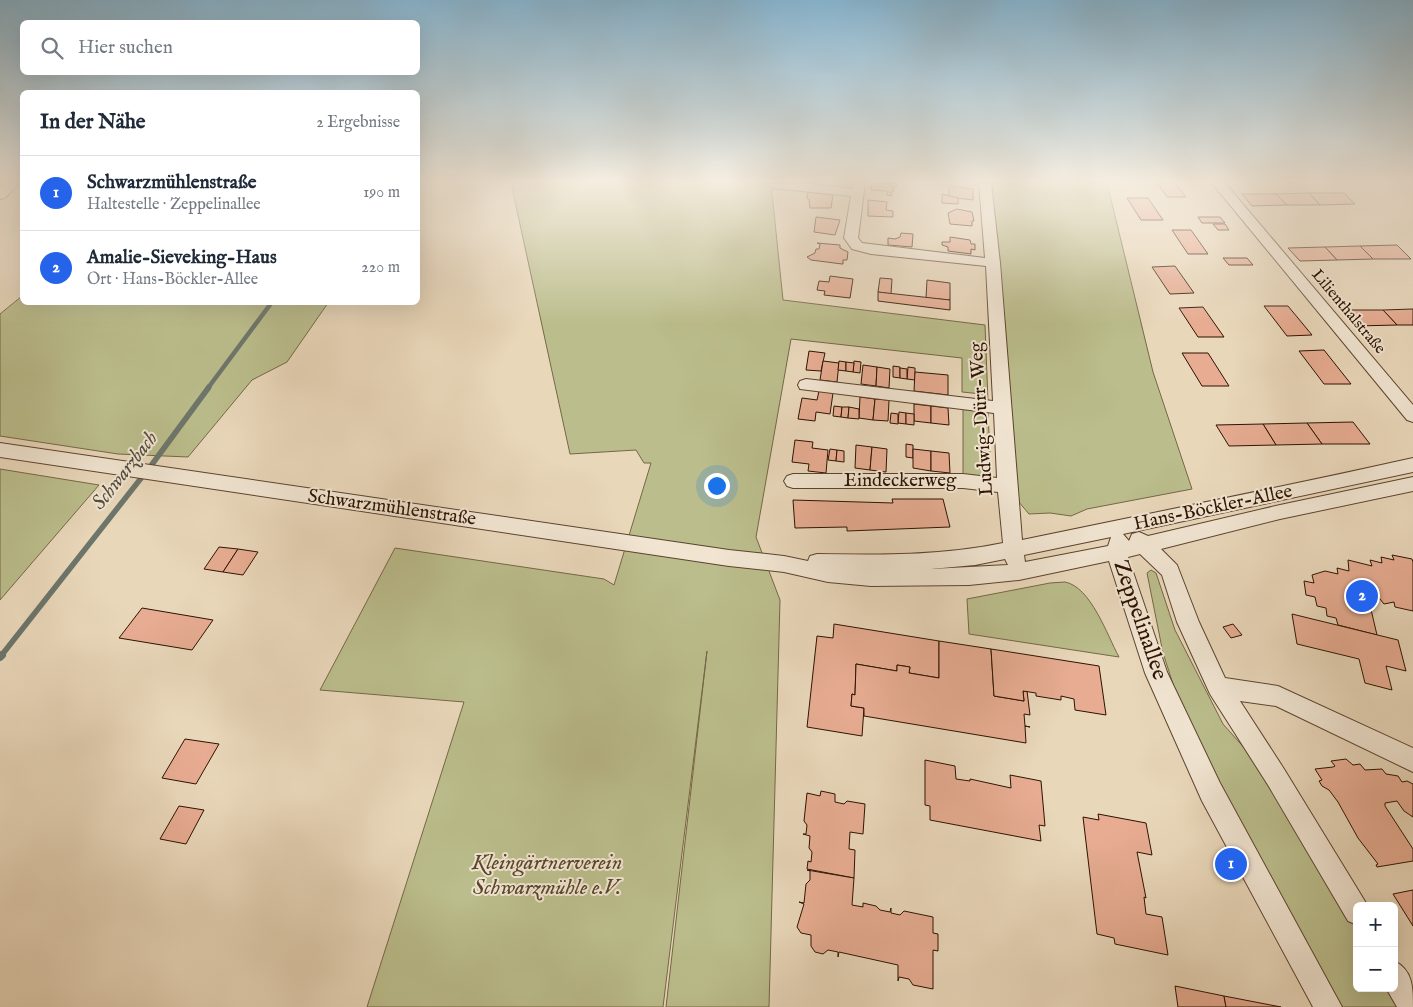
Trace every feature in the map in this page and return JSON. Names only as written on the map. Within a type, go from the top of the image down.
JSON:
[{"type":"street","points":[[852,230],[851,238],[857,246],[870,250],[993,264]]},
{"type":"street","name":"Ludwig-Dürr-Weg","points":[[989,230],[1007,486],[1013,550],[1019,572]]},
{"type":"street","name":"Lilienthalstraße","points":[[1257,230],[1413,416]]},
{"type":"street","points":[[806,385],[1002,408]]},
{"type":"street","name":"Schwarzmühlenstraße","points":[[0,450],[729,558],[784,564],[828,574],[871,578],[950,579],[1019,572]]},
{"type":"street","name":"Hans-Böckler-Allee","points":[[1013,550],[1413,465]]},
{"type":"street","name":"Eindeckerweg","points":[[793,481],[963,481],[1007,486]]},
{"type":"street","name":"Hans-Böckler-Allee","points":[[1019,572],[1146,546],[1280,512],[1413,484]]},
{"type":"street","name":"Zeppelinallee","points":[[1328,1007],[1207,783],[1156,674],[1116,552],[1122,528],[1146,546],[1170,571],[1188,622],[1218,688],[1272,770],[1353,905]]},
{"type":"street","name":"Schwarzmühlenstraße","points":[[784,564],[830,562],[904,564],[939,562],[1013,550]]},
{"type":"street","points":[[1218,688],[1278,696],[1413,760]]},
{"type":"street","points":[[1398,982],[1413,1007]]},
{"type":"green space","name":"Kleingärtnerverein Schwarzmühle e.V.","points":[[521,230],[776,230],[783,300],[985,325],[988,401],[983,401],[982,394],[962,392],[962,358],[791,339],[756,537],[780,600],[769,1007],[666,1007],[707,651],[663,1007],[367,1007],[464,702],[320,690],[395,548],[604,579],[614,585],[651,463],[644,463],[636,450],[570,454]]},
{"type":"green space","points":[[995,230],[1118,230],[1153,372],[1192,489],[1087,509],[1071,516],[1050,513],[1029,514],[1018,501],[1014,488]]},
{"type":"green space","points":[[20,298],[20,305],[327,305],[287,362],[252,380],[188,457],[118,454],[0,436],[0,314]]},
{"type":"green space","points":[[963,408],[988,412],[991,476],[963,475]]},
{"type":"green space","points":[[0,469],[99,485],[0,600]]},
{"type":"green space","points":[[1151,570],[1156,573],[1175,630],[1223,724],[1272,779],[1353,916],[1353,992],[1397,992],[1406,1007],[1337,1007],[1183,715],[1163,653],[1147,573]]},
{"type":"green space","points":[[1065,582],[1083,593],[1090,602],[1119,657],[969,634],[967,599],[1050,583]]},
{"type":"building","points":[[814,230],[837,230],[835,235],[814,232]]},
{"type":"building","points":[[1172,230],[1191,230],[1208,254],[1188,254]]},
{"type":"building","points":[[901,233],[913,234],[912,247],[888,245],[888,238],[895,239],[900,237]]},
{"type":"building","points":[[950,237],[970,240],[971,244],[975,244],[975,250],[971,249],[971,254],[948,251],[948,247],[942,245],[942,242],[950,242]]},
{"type":"building","points":[[817,243],[840,245],[840,248],[848,252],[847,260],[843,260],[842,264],[811,260],[807,257],[815,253],[816,249],[819,249],[820,244]]},
{"type":"building","points":[[1397,245],[1411,259],[1373,259],[1360,246]]},
{"type":"building","points":[[1360,246],[1373,259],[1337,260],[1325,247]]},
{"type":"building","points":[[1325,247],[1337,260],[1300,261],[1288,248]]},
{"type":"building","points":[[1223,258],[1247,258],[1253,265],[1229,265]]},
{"type":"building","points":[[1175,266],[1194,293],[1170,294],[1152,267]]},
{"type":"building","points":[[830,276],[853,279],[850,298],[824,295],[825,291],[817,290],[819,281],[829,282]]},
{"type":"building","points":[[880,278],[892,279],[891,294],[878,292]]},
{"type":"building","points":[[927,280],[950,283],[950,300],[926,298]]},
{"type":"building","points":[[878,292],[950,300],[950,310],[878,301]]},
{"type":"building","points":[[1264,306],[1288,306],[1312,335],[1287,336]]},
{"type":"building","points":[[1203,307],[1224,337],[1198,337],[1179,308]]},
{"type":"building","points":[[1413,309],[1413,325],[1397,325],[1383,310]]},
{"type":"building","points":[[1343,310],[1383,310],[1397,325],[1356,326]]},
{"type":"building","points":[[1324,350],[1351,384],[1324,384],[1299,351]]},
{"type":"building","points":[[809,351],[825,353],[821,371],[806,370]]},
{"type":"building","points":[[1182,353],[1208,353],[1229,386],[1202,386]]},
{"type":"building","points":[[823,361],[839,363],[837,382],[820,380]]},
{"type":"building","points":[[839,361],[846,362],[846,371],[838,370]]},
{"type":"building","points":[[854,361],[861,362],[860,373],[853,372]]},
{"type":"building","points":[[846,362],[854,363],[853,372],[846,371]]},
{"type":"building","points":[[863,365],[877,367],[876,386],[861,384]]},
{"type":"building","points":[[893,366],[900,367],[900,378],[893,377]]},
{"type":"building","points":[[877,367],[890,369],[889,388],[876,386]]},
{"type":"building","points":[[908,367],[915,368],[915,380],[907,379]]},
{"type":"building","points":[[900,368],[907,369],[907,379],[900,378]]},
{"type":"building","points":[[915,372],[948,375],[948,395],[914,391]]},
{"type":"building","points":[[819,391],[833,393],[830,414],[816,412],[815,421],[798,419],[802,398],[817,400]]},
{"type":"building","points":[[860,397],[875,399],[873,420],[859,418]]},
{"type":"building","points":[[875,399],[889,400],[888,421],[873,420]]},
{"type":"building","points":[[914,404],[931,406],[931,423],[914,421]]},
{"type":"building","points":[[834,406],[842,407],[841,417],[833,416]]},
{"type":"building","points":[[931,406],[948,408],[949,425],[931,423]]},
{"type":"building","points":[[842,407],[849,407],[848,418],[841,417]]},
{"type":"building","points":[[849,407],[859,409],[859,419],[848,418]]},
{"type":"building","points":[[899,412],[906,413],[906,424],[898,423]]},
{"type":"building","points":[[891,413],[898,414],[898,424],[890,423]]},
{"type":"building","points":[[906,413],[914,414],[914,425],[906,424]]},
{"type":"building","points":[[1353,422],[1370,444],[1322,444],[1307,423]]},
{"type":"building","points":[[1307,423],[1322,444],[1276,445],[1263,424]]},
{"type":"building","points":[[1263,424],[1276,445],[1229,446],[1216,425]]},
{"type":"building","points":[[795,440],[813,442],[812,448],[828,450],[826,473],[808,471],[809,464],[792,462]]},
{"type":"building","points":[[906,444],[913,445],[913,458],[906,457]]},
{"type":"building","points":[[856,445],[872,447],[870,470],[855,468]]},
{"type":"building","points":[[872,447],[887,449],[886,472],[870,470]]},
{"type":"building","points":[[830,449],[837,450],[836,461],[828,460]]},
{"type":"building","points":[[913,449],[931,451],[931,471],[913,468]]},
{"type":"building","points":[[837,450],[844,451],[844,462],[836,461]]},
{"type":"building","points":[[931,451],[949,453],[950,473],[931,471]]},
{"type":"building","points":[[892,499],[943,499],[950,527],[847,531],[847,527],[795,528],[793,500],[893,503]]},
{"type":"building","points":[[219,547],[238,549],[223,572],[204,569]]},
{"type":"building","points":[[238,549],[258,552],[243,575],[223,572]]},
{"type":"building","points":[[1392,555],[1412,559],[1413,611],[1395,607],[1394,602],[1384,604],[1380,599],[1376,598],[1377,603],[1369,601],[1377,635],[1338,625],[1336,618],[1327,616],[1326,608],[1317,606],[1315,597],[1306,595],[1304,581],[1314,583],[1312,575],[1325,571],[1338,574],[1337,568],[1349,571],[1348,560],[1372,566],[1370,560],[1382,563],[1381,557],[1394,560]]},
{"type":"building","points":[[142,608],[213,620],[192,650],[119,638]]},
{"type":"building","points":[[1292,614],[1398,640],[1406,671],[1386,666],[1392,690],[1365,683],[1359,659],[1297,644]]},
{"type":"building","points":[[834,624],[939,641],[939,678],[909,673],[910,667],[897,665],[897,671],[856,664],[855,695],[852,694],[851,706],[864,708],[862,736],[807,727],[817,636],[833,638]]},
{"type":"building","points":[[1233,624],[1242,635],[1231,638],[1223,627]]},
{"type":"building","points":[[939,641],[991,649],[994,696],[1024,701],[1023,691],[1027,691],[1030,715],[1024,714],[1026,743],[864,716],[864,708],[851,706],[852,694],[855,695],[856,664],[897,671],[897,665],[910,667],[909,673],[939,678]]},
{"type":"building","points":[[991,649],[1099,666],[1106,715],[1075,710],[1074,699],[1061,696],[1061,700],[1036,696],[1036,693],[1023,691],[1024,701],[994,696]]},
{"type":"building","points":[[185,739],[219,744],[196,784],[162,778]]},
{"type":"building","points":[[1346,759],[1353,765],[1360,764],[1365,770],[1382,769],[1386,774],[1398,776],[1402,782],[1407,781],[1413,784],[1413,817],[1404,811],[1397,801],[1385,803],[1385,806],[1413,849],[1413,861],[1377,867],[1376,865],[1378,864],[1358,838],[1338,802],[1329,790],[1322,786],[1319,781],[1322,780],[1315,769],[1333,767],[1335,766],[1331,761]]},
{"type":"building","points":[[925,760],[955,766],[956,779],[970,781],[970,779],[1011,788],[1010,775],[1041,781],[1045,826],[1039,825],[1041,841],[930,820],[930,806],[925,805]]},
{"type":"building","points":[[821,791],[835,794],[835,802],[844,804],[847,801],[865,804],[863,834],[850,832],[849,849],[855,850],[854,878],[807,869],[808,861],[811,862],[812,852],[809,848],[810,836],[803,834],[806,834],[807,825],[804,821],[807,793],[820,796]]},
{"type":"building","points":[[179,806],[204,810],[186,844],[160,839]]},
{"type":"building","points":[[1098,814],[1146,823],[1152,855],[1137,852],[1146,898],[1144,897],[1146,914],[1162,917],[1168,955],[1115,944],[1114,938],[1097,934],[1083,817],[1099,820]]},
{"type":"building","points":[[807,870],[854,878],[852,905],[863,907],[863,903],[890,912],[891,908],[891,913],[900,915],[904,911],[933,917],[933,933],[938,934],[938,951],[933,950],[933,989],[913,985],[909,979],[899,977],[898,981],[898,965],[839,952],[838,957],[838,952],[828,950],[823,954],[815,952],[811,946],[811,935],[801,933],[797,927],[804,904],[799,902],[804,903],[806,884],[810,880],[810,871]]},
{"type":"building","points":[[1413,890],[1413,926],[1398,902],[1393,894]]},
{"type":"building","points":[[1175,986],[1224,996],[1226,1007],[1178,1007]]},
{"type":"building","points":[[1224,996],[1281,1007],[1226,1007]]},
{"type":"waterway","name":"Schwarzbach","points":[[208,388],[270,305]]},
{"type":"waterway","name":"Schwarzbach","points":[[1,656],[153,463],[209,387]]},
{"type":"place","name":"Amalie-Sieveking-Haus","points":[[1362,596]]},
{"type":"place","name":"Schwarzmühlenstraße","points":[[1231,864]]}]
